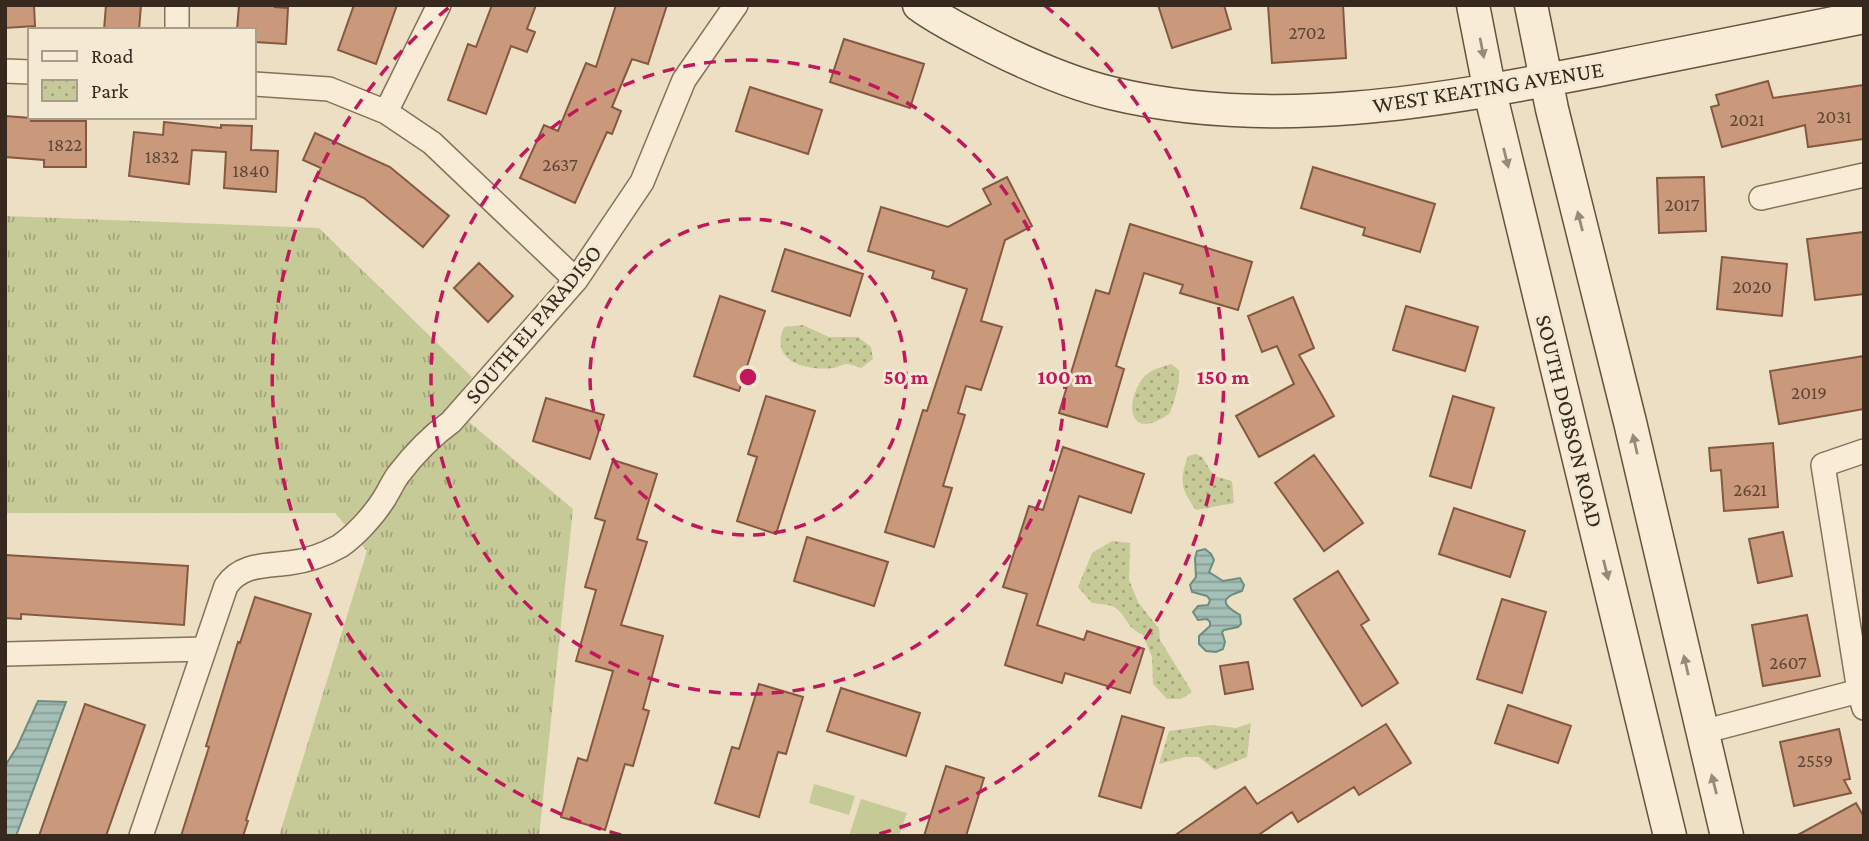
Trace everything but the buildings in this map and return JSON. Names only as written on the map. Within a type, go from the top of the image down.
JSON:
[{"type":"main road","name":"SOUTH DOBSON ROAD","points":[[1473,5],[1490,92],[1670,836]]},
{"type":"main road","points":[[1531,5],[1546,80],[1727,836]]},
{"type":"main road","name":"WEST KEATING AVENUE","points":[[927,7],[968,34],[1038,68],[1111,93],[1216,109],[1301,111],[1355,108],[1490,92],[1864,17]]},
{"type":"street","points":[[177,5],[177,28]]},
{"type":"street","points":[[386,112],[439,5]]},
{"type":"street","name":"SOUTH EL PARADISO","points":[[141,836],[226,586],[231,579],[240,571],[318,557],[341,545],[383,501],[402,491],[439,450],[451,422],[576,280],[642,182],[684,80],[736,5]]},
{"type":"street","points":[[5,71],[28,72]]},
{"type":"street","points":[[256,84],[330,89],[386,112],[432,143],[576,280]]},
{"type":"street","points":[[1761,198],[1864,175]]},
{"type":"street","points":[[1702,732],[1861,699],[1823,465],[1864,451]]},
{"type":"street","points":[[5,654],[204,649]]},
{"type":"green space","points":[[5,216],[319,228],[472,377],[450,406],[573,509],[539,836],[279,836],[367,551],[335,513],[5,513]]},
{"type":"green space","points":[[803,325],[829,337],[858,337],[871,347],[873,359],[861,368],[845,364],[823,369],[793,362],[782,349],[784,327]]},
{"type":"green space","points":[[1171,364],[1179,370],[1179,375],[1170,413],[1157,421],[1146,424],[1139,422],[1132,410],[1136,390],[1142,379],[1152,371]]},
{"type":"green space","points":[[1196,454],[1202,457],[1214,476],[1232,481],[1234,503],[1196,510],[1185,491],[1183,472],[1188,456]]},
{"type":"green space","points":[[1112,541],[1130,543],[1129,580],[1138,602],[1159,629],[1160,640],[1192,692],[1181,699],[1167,699],[1153,684],[1152,657],[1143,635],[1114,607],[1092,603],[1078,587],[1092,553]]},
{"type":"green space","points":[[1251,723],[1247,757],[1215,770],[1199,757],[1185,757],[1159,764],[1169,731],[1211,725],[1236,728]]},
{"type":"green space","points":[[814,784],[855,796],[849,815],[809,803]]},
{"type":"green space","points":[[861,799],[907,813],[899,836],[849,836]]},
{"type":"water","points":[[1205,549],[1214,560],[1209,572],[1223,581],[1240,578],[1244,585],[1242,591],[1229,596],[1226,602],[1229,608],[1240,615],[1241,624],[1222,632],[1225,642],[1223,649],[1216,652],[1206,651],[1199,644],[1199,636],[1210,626],[1210,622],[1207,619],[1198,620],[1193,612],[1198,606],[1208,605],[1210,600],[1207,596],[1192,592],[1190,585],[1196,577],[1197,551]]},
{"type":"water","points":[[38,701],[66,702],[16,836],[5,836],[5,766]]}]
